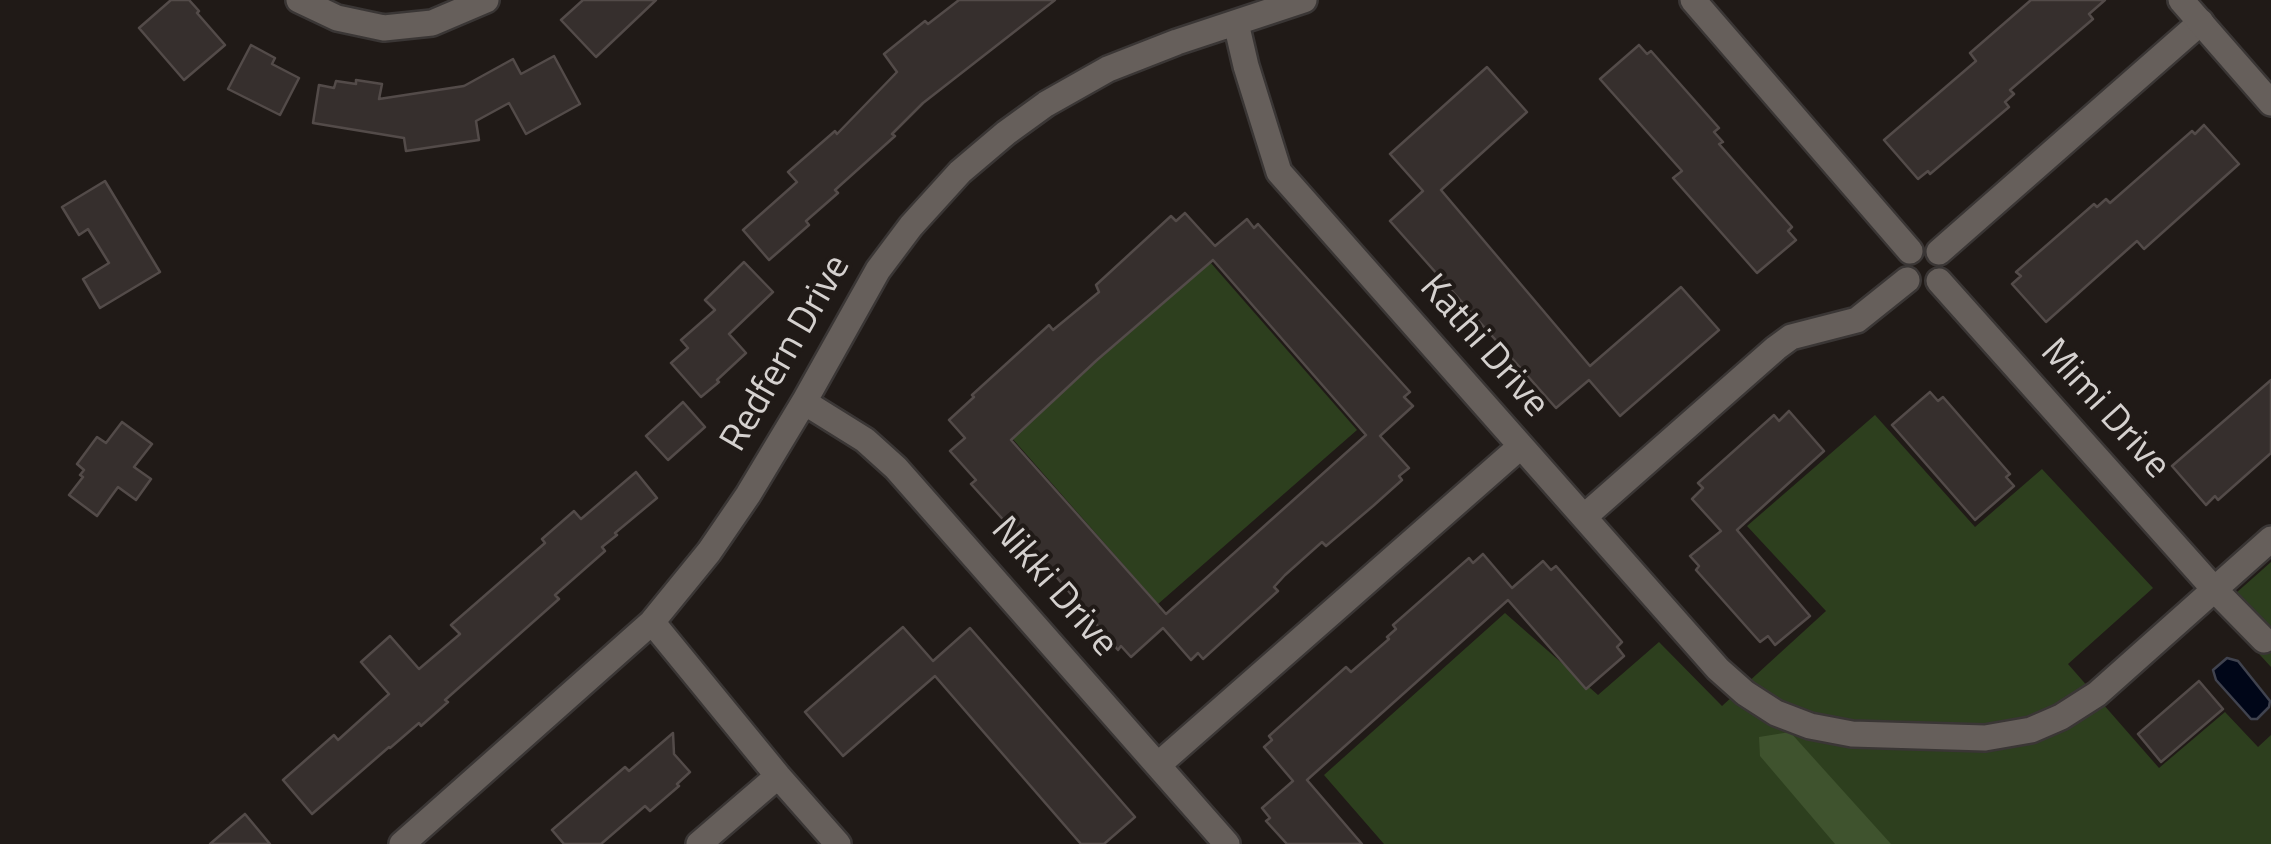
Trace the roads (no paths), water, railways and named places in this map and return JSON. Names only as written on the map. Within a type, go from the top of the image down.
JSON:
[{"type":"street","points":[[299,0],[337,18],[384,28],[432,23],[486,0]]},
{"type":"street","name":"Redfern Drive","points":[[402,844],[652,622],[733,518],[878,270],[960,172],[1006,133],[1108,69],[1304,0]]},
{"type":"street","points":[[1692,0],[1910,250]]},
{"type":"street","points":[[2181,0],[2271,103]]},
{"type":"street","points":[[1939,252],[2201,22]]},
{"type":"street","name":"Kathi Drive","points":[[1236,23],[1279,172],[1718,670],[1776,713],[1810,726],[1852,734],[1985,738],[2031,730],[2097,694],[2214,589]]},
{"type":"street","points":[[1927,245],[1939,252],[1945,265],[1939,281],[1922,288],[1907,280],[1902,264],[1910,250],[1927,245]]},
{"type":"street","points":[[1584,517],[1776,348],[1791,338],[1857,320],[1907,280]]},
{"type":"street","name":"Mimi Drive","points":[[1939,281],[2264,640]]},
{"type":"street","name":"Nikki Drive","points":[[804,402],[864,440],[896,468],[1227,844]]},
{"type":"street","points":[[1158,766],[1520,446]]},
{"type":"street","points":[[2214,589],[2271,539]]},
{"type":"street","points":[[652,622],[838,844]]},
{"type":"street","points":[[699,844],[778,776]]},
{"type":"water","points":[[2227,658],[2238,661],[2270,701],[2257,719],[2251,719],[2216,680],[2213,670]]}]
